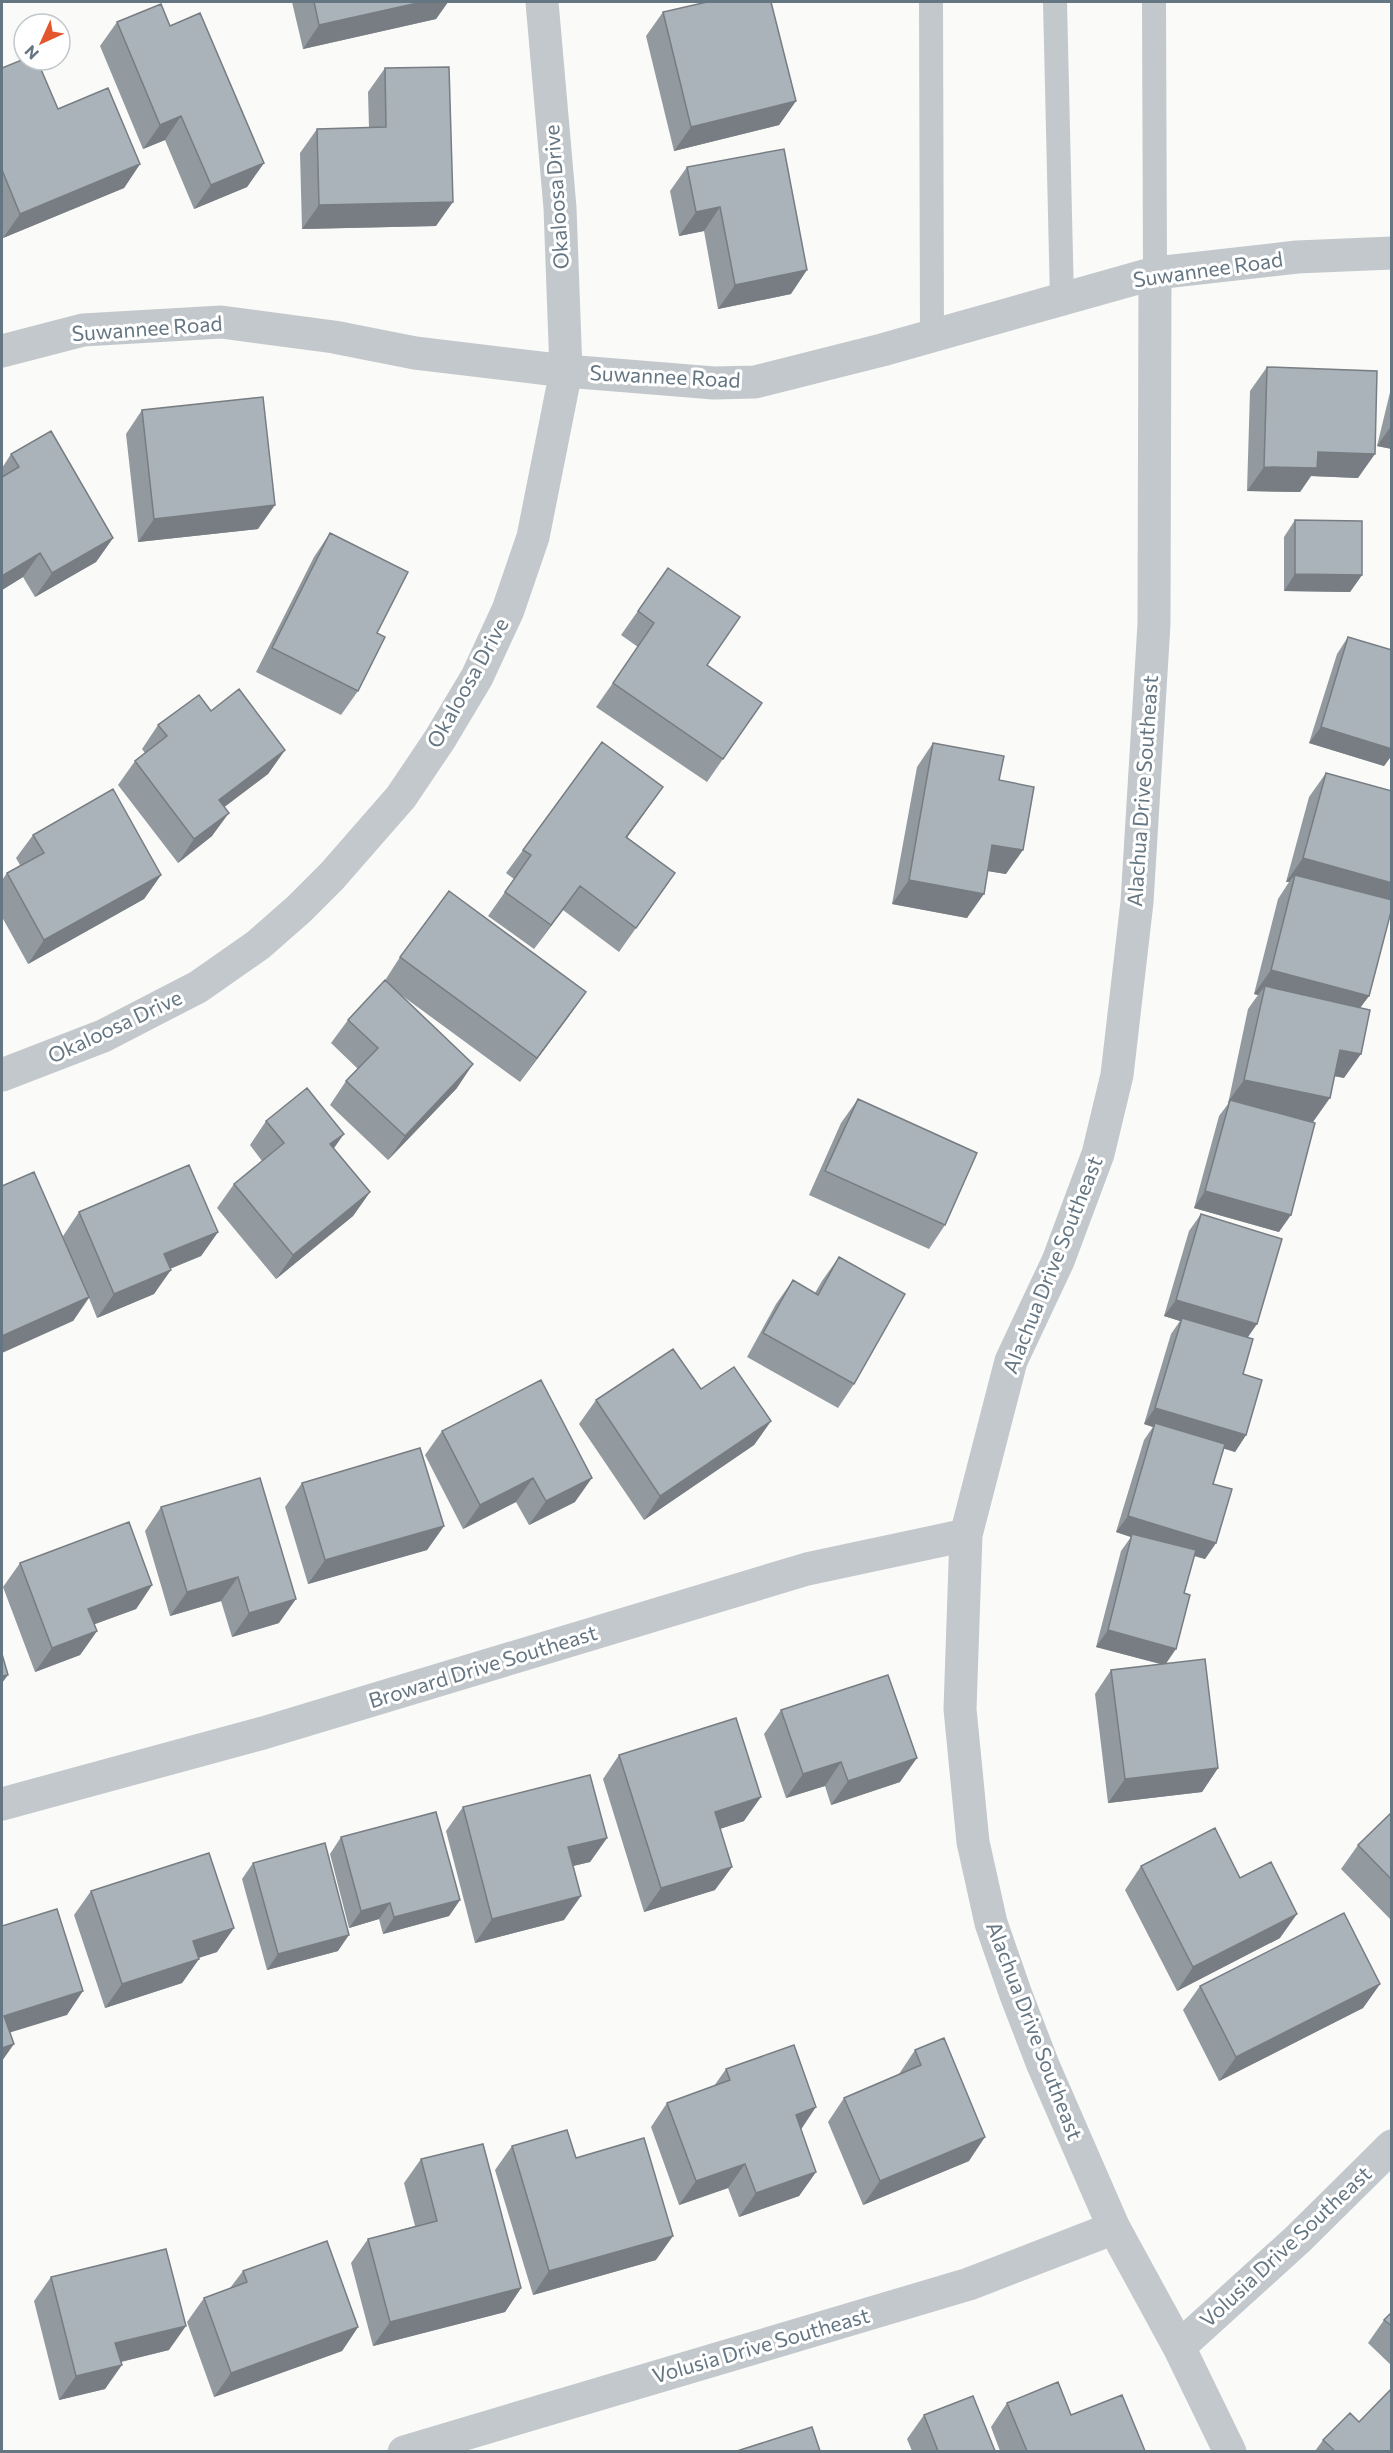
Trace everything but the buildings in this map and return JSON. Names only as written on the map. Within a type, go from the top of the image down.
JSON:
[{"type":"street","name":"Okaloosa Drive","points":[[2,1075],[103,1036],[198,987],[258,945],[332,876],[401,797],[477,677],[508,610],[533,537],[566,371],[560,208],[542,2]]},
{"type":"street","name":"Suwannee Road","points":[[2,351],[83,330],[221,322],[334,337],[415,353],[566,371],[714,383],[755,382],[932,336],[1155,273],[1297,257],[1392,253]]},
{"type":"street","name":"Alachua Drive Southeast","points":[[1155,273],[1154,624],[1137,902],[1117,1075],[1098,1154],[1058,1261],[1011,1361],[966,1535],[960,1709],[973,1842],[981,1882],[991,1923],[1042,2065],[1114,2228],[1179,2347],[1230,2451]]},
{"type":"street","name":"Broward Drive Southeast","points":[[2,1804],[263,1733],[807,1569],[966,1535]]},
{"type":"street","name":"Volusia Drive Southeast","points":[[1179,2347],[1298,2239],[1392,2146]]},
{"type":"street","name":"Volusia Drive Southeast","points":[[404,2451],[969,2284],[1114,2228]]},
{"type":"lane","points":[[931,2],[932,336]]},
{"type":"lane","points":[[1055,2],[1062,299]]},
{"type":"lane","points":[[1154,2],[1155,273]]}]
